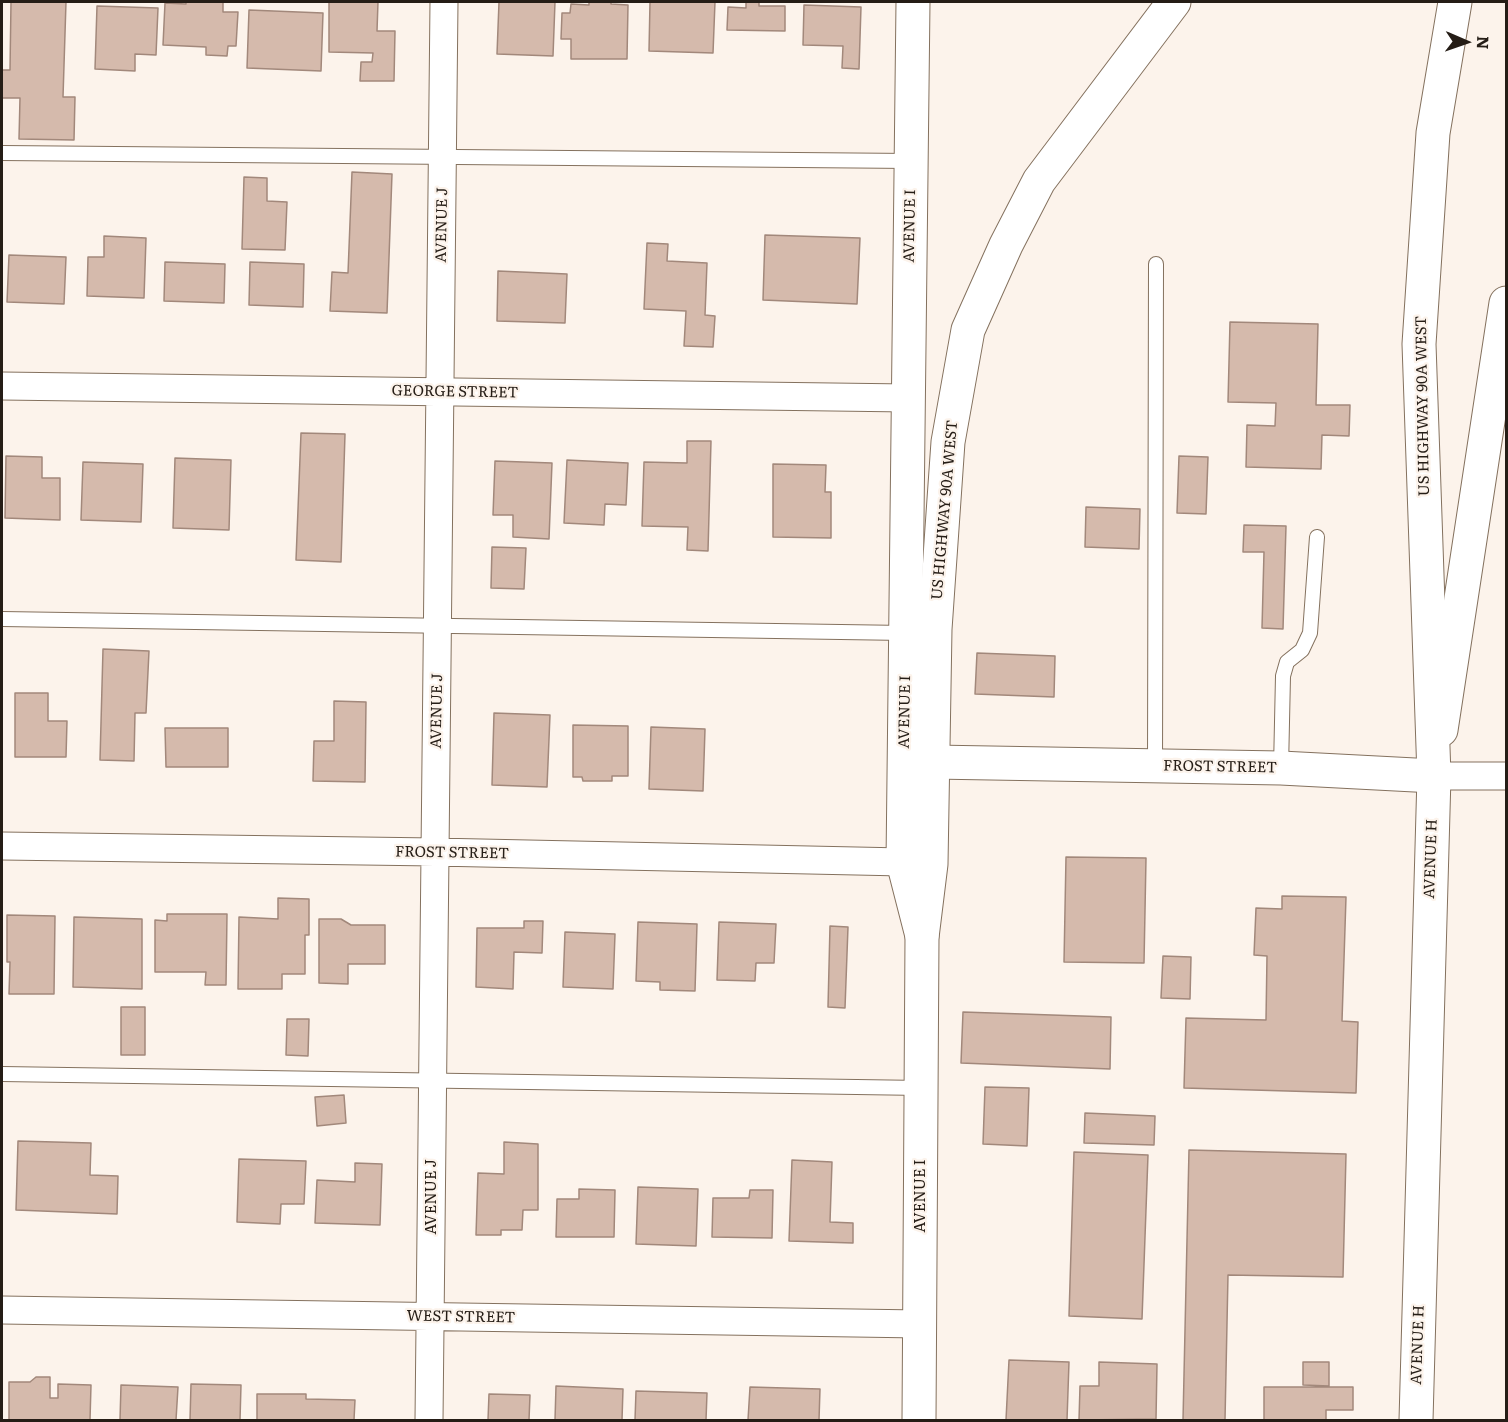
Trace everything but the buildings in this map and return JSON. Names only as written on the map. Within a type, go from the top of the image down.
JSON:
[{"type":"main road","name":"AVENUE I","points":[[913,2],[903,862],[922,937],[919,1420]]},
{"type":"main road","name":"US HIGHWAY 90A WEST","points":[[922,937],[931,864],[935,629],[948,442],[968,330],[1006,245],[1039,181],[1173,2]]},
{"type":"main road","name":"US HIGHWAY 90A WEST","points":[[1434,776],[1419,344],[1433,133],[1455,2]]},
{"type":"main road","name":"AVENUE H","points":[[1416,1420],[1434,776],[1506,303]]},
{"type":"main road","name":"FROST STREET","points":[[933,762],[1281,768],[1434,776]]},
{"type":"street","name":"AVENUE J","points":[[429,1420],[444,2]]},
{"type":"street","name":"GEORGE STREET","points":[[2,386],[908,398]]},
{"type":"street","name":"FROST STREET","points":[[1434,776],[1506,776]]},
{"type":"street","name":"FROST STREET","points":[[2,846],[903,862]]},
{"type":"street","name":"WEST STREET","points":[[2,1310],[920,1324]]},
{"type":"lane","points":[[2,153],[911,161]]},
{"type":"lane","points":[[1155,766],[1156,264]]},
{"type":"lane","points":[[1281,768],[1283,676],[1287,662],[1302,650],[1310,633],[1317,537]]},
{"type":"lane","points":[[2,619],[905,633]]},
{"type":"lane","points":[[2,1074],[922,1088]]}]
